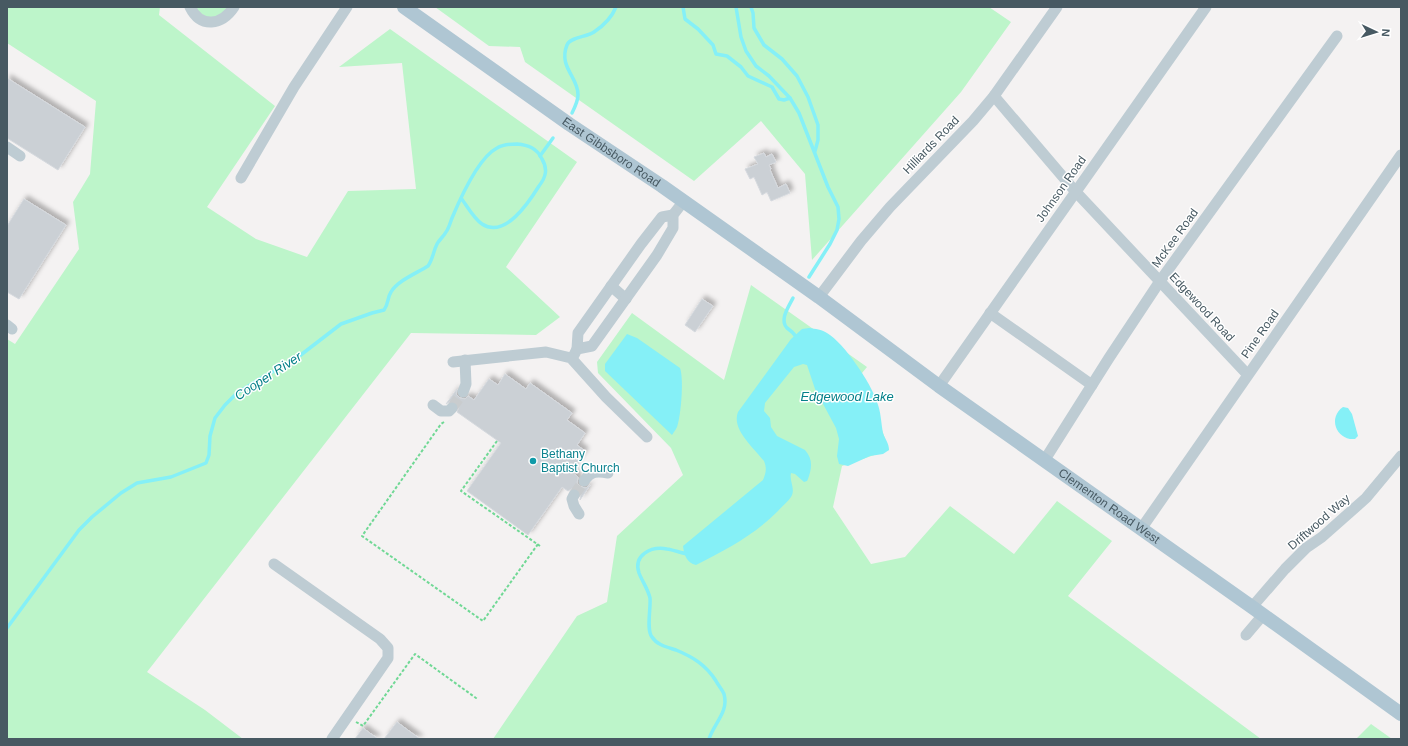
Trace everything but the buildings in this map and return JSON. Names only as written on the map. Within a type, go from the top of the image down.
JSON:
[{"type":"main road","name":"East Gibbsboro Road","points":[[404,7],[569,124],[819,297]]},
{"type":"main road","name":"Clementon Road West","points":[[819,297],[939,386],[1258,611],[1401,714]]},
{"type":"street","points":[[190,7],[199,18],[212,22],[219,21],[226,17],[234,7]]},
{"type":"street","points":[[241,178],[294,87],[347,7]]},
{"type":"street","name":"Hilliards Road","points":[[819,297],[861,241],[890,207],[973,121],[994,96],[1057,7]]},
{"type":"street","name":"Johnson Road","points":[[939,386],[1206,7]]},
{"type":"street","name":"McKee Road","points":[[1044,461],[1160,281],[1337,36]]},
{"type":"street","name":"Edgewood Road","points":[[994,96],[1075,191],[1247,374]]},
{"type":"street","points":[[7,147],[20,156]]},
{"type":"street","name":"Pine Road","points":[[1141,529],[1247,374],[1401,155]]},
{"type":"street","points":[[453,362],[546,352],[574,354],[592,346],[657,255],[674,228],[673,215],[683,202]]},
{"type":"street","points":[[647,437],[606,396],[574,354],[578,333],[611,286],[662,217],[673,215]]},
{"type":"street","points":[[641,244],[657,255]]},
{"type":"street","points":[[611,286],[626,299]]},
{"type":"street","points":[[990,313],[1092,385]]},
{"type":"street","points":[[463,392],[466,384],[465,360]]},
{"type":"street","points":[[433,405],[441,411],[449,412],[452,408]]},
{"type":"street","name":"Driftwood Way","points":[[1246,635],[1258,611],[1285,569],[1306,548],[1322,537],[1366,498],[1400,459]]},
{"type":"street","points":[[584,481],[590,474],[598,471],[608,473]]},
{"type":"street","points":[[574,496],[572,499],[579,514]]},
{"type":"street","points":[[274,564],[380,639],[388,648],[388,658],[332,739]]},
{"type":"path","points":[[447,420],[441,424],[362,536],[483,621],[539,545],[461,492],[497,441]]},
{"type":"path","points":[[352,727],[356,721],[363,726],[415,654],[476,698],[477,696]]},
{"type":"green space","points":[[7,7],[160,7],[159,15],[275,106],[207,207],[256,239],[307,257],[348,191],[416,189],[402,63],[339,67],[390,29],[577,162],[506,267],[560,317],[536,335],[411,333],[147,672],[205,710],[243,739],[7,739],[7,339],[15,344],[79,249],[73,202],[90,174],[96,101],[7,43]]},
{"type":"green space","points":[[190,7],[234,7],[215,22]]},
{"type":"green space","points":[[435,7],[989,7],[1011,22],[961,92],[812,260],[805,174],[761,121],[694,181],[525,62],[520,47],[489,46]]},
{"type":"green space","points":[[751,285],[867,367],[862,373],[889,450],[842,466],[833,507],[871,564],[905,557],[950,506],[1014,554],[1057,501],[1112,541],[1068,596],[1261,739],[493,739],[577,616],[607,602],[617,536],[683,475],[671,448],[598,373],[597,362],[632,313],[724,380]]},
{"type":"green space","points":[[1371,724],[1392,739],[1356,739]]},
{"type":"water","name":"Edgewood Lake","points":[[809,328],[823,331],[834,338],[849,354],[863,374],[874,394],[880,413],[883,433],[888,443],[889,450],[883,454],[870,456],[848,466],[839,464],[837,456],[839,439],[836,428],[815,389],[807,365],[803,364],[794,367],[765,403],[764,411],[770,418],[771,427],[777,436],[808,453],[811,464],[807,481],[804,482],[795,474],[791,473],[793,491],[791,497],[769,520],[749,535],[729,547],[696,565],[693,564],[686,558],[683,546],[763,480],[765,475],[766,468],[764,461],[745,438],[738,425],[738,412],[791,339],[802,329]]},
{"type":"water","points":[[627,334],[637,338],[680,368],[682,380],[681,406],[677,427],[672,435],[605,371],[605,364]]},
{"type":"water","points":[[1343,407],[1348,408],[1352,414],[1358,436],[1355,439],[1349,439],[1343,436],[1336,428],[1336,417],[1338,412]]},
{"type":"waterway","name":"Cooper River","points":[[572,113],[577,102],[578,95],[575,83],[565,60],[567,45],[572,40],[591,34],[597,30],[610,18],[616,7]]},
{"type":"waterway","points":[[683,7],[685,19],[698,29],[713,45],[716,54],[727,56],[741,67],[748,76],[772,87],[779,99],[784,100],[790,98]]},
{"type":"waterway","points":[[736,7],[741,37],[746,51],[756,66],[769,76],[790,98],[799,113],[828,187],[838,207],[839,219],[837,230],[809,277]]},
{"type":"waterway","points":[[751,7],[754,28],[764,45],[782,59],[797,76],[808,97],[818,125],[818,140],[815,151]]},
{"type":"waterway","name":"Cooper River","points":[[540,156],[553,138]]},
{"type":"waterway","name":"Cooper River","points":[[7,628],[79,530],[92,517],[121,493],[137,483],[171,477],[206,463],[209,455],[210,436],[215,418],[237,393],[266,375],[289,364],[341,324],[384,310],[394,288],[402,281],[428,266],[437,244],[448,229],[460,200],[470,180],[483,160],[490,153],[501,146],[521,144],[538,152],[544,163],[546,170],[545,176],[529,201],[515,217],[508,223],[499,227],[491,227],[479,222],[473,216],[461,198]]},
{"type":"waterway","points":[[793,298],[784,317],[784,321],[787,328],[796,337]]},
{"type":"waterway","points":[[688,554],[661,548],[655,549],[645,553],[641,557],[638,567],[639,573],[650,598],[649,629],[654,640],[659,644],[676,650],[699,662],[712,675],[724,694],[725,700],[723,712],[709,739]]},
{"type":"tunnel","points":[[452,408],[463,392]]},
{"type":"tunnel","points":[[574,495],[584,481]]},
{"type":"place","name":"Bethany Baptist Church","points":[[533,461]]}]
